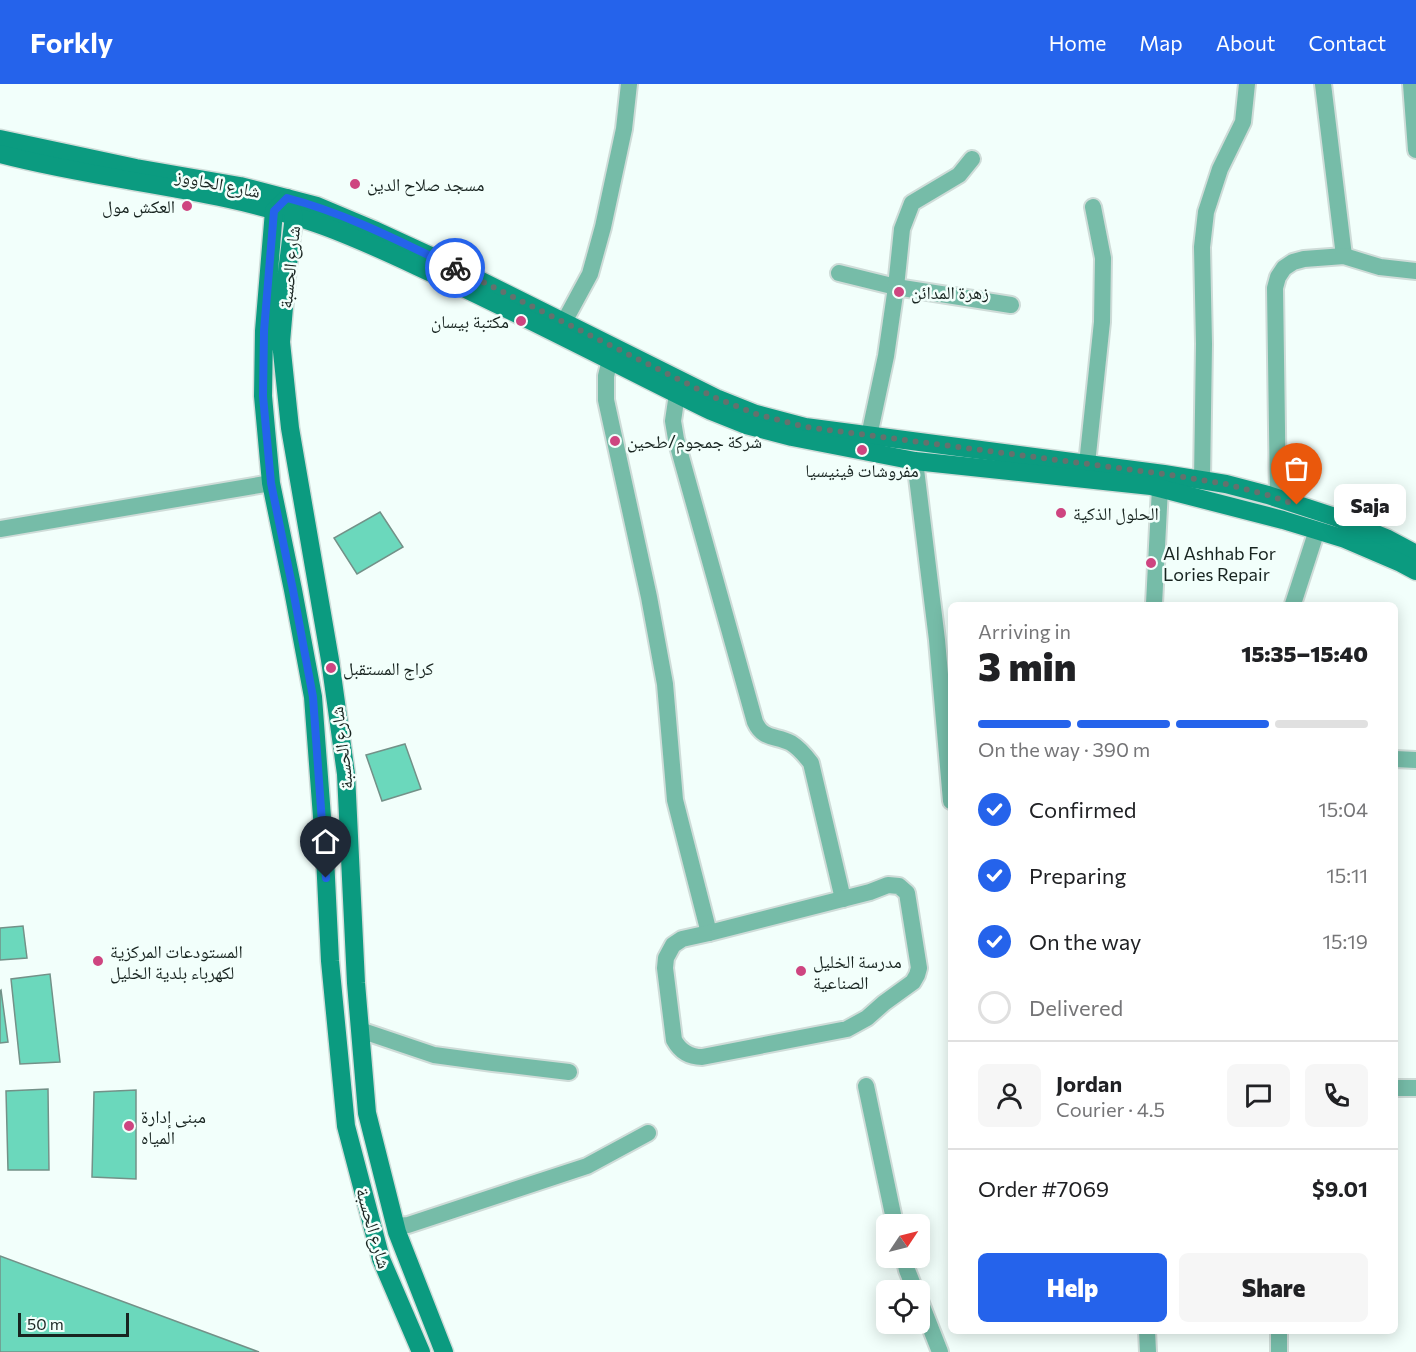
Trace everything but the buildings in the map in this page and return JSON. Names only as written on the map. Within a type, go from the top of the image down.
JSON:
[{"type":"main road","name":"شارع الحاووز","points":[[0,139],[136,168],[240,186],[281,204]]},
{"type":"main road","name":"شارع الحاووز","points":[[0,154],[32,163],[180,188],[281,204],[317,206],[374,230],[716,398],[756,414],[806,427],[1226,484],[1335,517],[1386,538],[1416,554]]},
{"type":"main road","name":"شارع الحسبة","points":[[281,204],[294,216],[281,342],[290,428],[330,660],[346,774],[356,983],[367,1113],[396,1226],[444,1352]]},
{"type":"main road","name":"شارع الحسبة","points":[[281,204],[264,331],[263,386],[271,483],[313,697],[330,961],[346,1126],[381,1259],[420,1352]]},
{"type":"main road","points":[[294,216],[377,247],[711,411],[746,425],[792,437],[915,461],[1160,488],[1283,520],[1345,539],[1416,571]]},
{"type":"street","points":[[564,322],[590,274],[603,227],[624,129],[629,84]]},
{"type":"street","points":[[1202,480],[1204,344],[1202,247],[1206,212],[1220,169],[1243,122],[1247,84]]},
{"type":"street","points":[[1323,84],[1344,256]]},
{"type":"street","points":[[1411,84],[1416,150]]},
{"type":"street","points":[[869,436],[886,356],[902,229],[912,203],[959,175],[972,159]]},
{"type":"street","points":[[1087,464],[1102,322],[1103,258],[1093,207]]},
{"type":"street","points":[[1278,499],[1275,292],[1276,283],[1284,268],[1304,259],[1344,256],[1380,267],[1416,271]]},
{"type":"street","points":[[839,273],[896,287],[1011,305]]},
{"type":"street","points":[[610,360],[606,376],[606,400],[649,597],[665,684],[675,800],[709,933]]},
{"type":"street","points":[[677,394],[673,422],[676,439],[755,722],[763,733],[798,748],[811,763],[843,898]]},
{"type":"street","points":[[915,461],[937,640],[948,766]]},
{"type":"street","points":[[0,529],[271,483]]},
{"type":"street","points":[[1154,602],[1160,488]]},
{"type":"street","points":[[1294,602],[1317,530]]},
{"type":"street","points":[[1398,759],[1416,760]]},
{"type":"street","points":[[888,885],[902,887],[907,893],[920,964],[919,972],[913,982],[867,1018],[847,1029],[707,1056],[692,1056],[683,1052],[674,1040],[665,968],[666,958],[673,945],[682,939],[843,898],[888,885]]},
{"type":"street","points":[[360,1030],[434,1055],[569,1072]]},
{"type":"street","points":[[866,1086],[893,1214]]},
{"type":"street","points":[[1398,1088],[1416,1088]]},
{"type":"street","points":[[396,1226],[408,1225],[587,1166],[648,1133]]},
{"type":"street","points":[[930,1326],[940,1352]]},
{"type":"street","points":[[1148,1334],[1148,1352]]},
{"type":"street","points":[[1279,1334],[1279,1352]]},
{"type":"way so far","points":[[455,268],[716,398],[756,414],[806,427],[1226,484],[1297,505]]},
{"type":"place","name":"مسجد صلاح الدين","points":[[355,184]]},
{"type":"place","name":"العكش مول","points":[[187,206]]},
{"type":"place","name":"زهرة المدائن","points":[[899,292]]},
{"type":"place","name":"مكتبة بيسان","points":[[521,321]]},
{"type":"place","name":"شركة جمجوم/طحين","points":[[615,441]]},
{"type":"place","name":"مفروشات فينيسيا","points":[[862,450]]},
{"type":"place","name":"Saja","points":[[1297,505]]},
{"type":"place","name":"الحلول الذكية","points":[[1061,513]]},
{"type":"place","name":"Al Ashhab For Lories Repair","points":[[1151,563]]},
{"type":"place","name":"كراج المستقبل","points":[[331,668]]},
{"type":"place","name":"المستودعات المركزية لكهرباء بلدية الخليل","points":[[98,961]]},
{"type":"place","name":"مدرسة الخليل الصناعية","points":[[801,971]]},
{"type":"place","name":"مبنى إدارة المياه","points":[[129,1126]]},
{"type":"route","points":[[326,878],[313,697],[271,483],[263,396],[264,331],[274,211],[287,198],[317,206],[455,268]]}]
